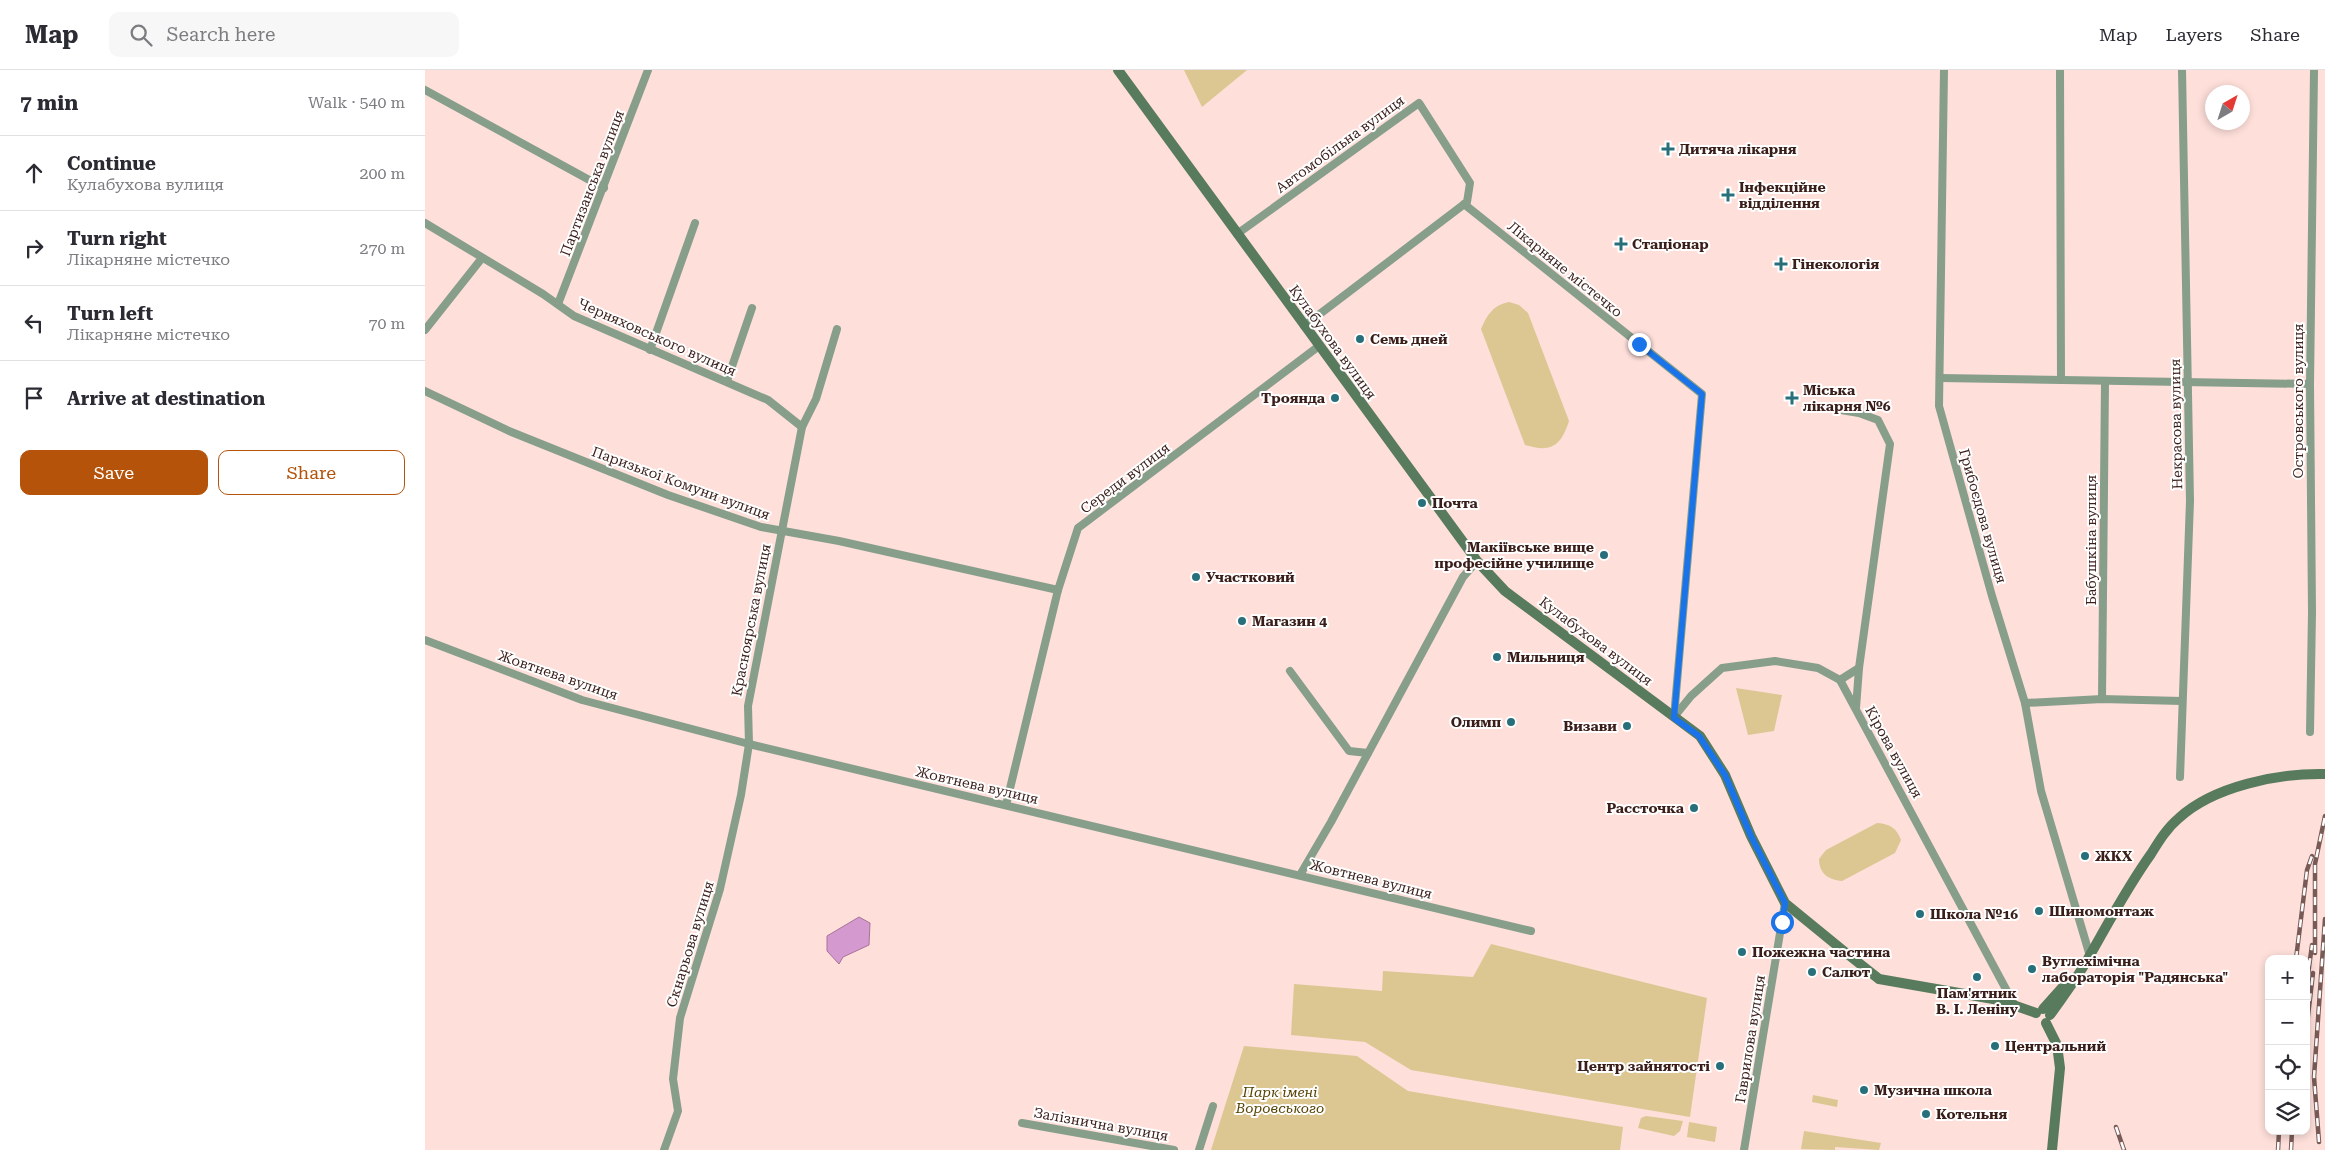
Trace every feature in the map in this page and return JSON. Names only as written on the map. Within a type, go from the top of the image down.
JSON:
[{"type":"street","name":"Партизанська вулиця","points":[[558,304],[648,70]]},
{"type":"street","name":"Кулабухова вулиця","points":[[1118,70],[1477,561],[1505,591],[1699,736],[1725,775],[1751,836],[1785,903],[1879,979],[1999,1000],[2044,1015]]},
{"type":"street","name":"Грибоєдова вулиця","points":[[1944,70],[1939,406],[1989,587],[2025,703],[2041,791],[2090,956]]},
{"type":"street","points":[[2060,70],[2061,380]]},
{"type":"street","name":"Некрасова вулиця","points":[[2180,777],[2190,501],[2182,70]]},
{"type":"street","name":"Островського вулиця","points":[[2310,732],[2310,384],[2314,70]]},
{"type":"street","points":[[425,90],[604,188]]},
{"type":"street","name":"Автомобільна вулиця","points":[[1237,234],[1419,103],[1469,183],[1467,202],[1464,204]]},
{"type":"street","points":[[1304,326],[1464,204]]},
{"type":"street","name":"Лікарняне містечко","points":[[1464,204],[1702,394],[1674,718]]},
{"type":"street","name":"Черняховського вулиця","points":[[425,223],[558,304],[574,316],[768,400],[802,427]]},
{"type":"street","points":[[649,350],[695,223]]},
{"type":"street","points":[[425,330],[482,258]]},
{"type":"street","points":[[727,381],[752,308]]},
{"type":"street","name":"Красноярська вулиця","points":[[749,744],[748,706],[802,427],[815,399],[837,329]]},
{"type":"street","name":"Середи вулиця","points":[[1006,805],[1058,590],[1078,528],[1319,346]]},
{"type":"street","points":[[1939,378],[2310,384]]},
{"type":"street","name":"Бабушкіна вулиця","points":[[2102,699],[2105,381]]},
{"type":"street","name":"Паризької Комуни вулиця","points":[[425,391],[509,431],[668,495],[761,527],[976,570],[1058,590]]},
{"type":"street","points":[[1841,410],[1859,413],[1878,420],[1890,444],[1859,668],[1856,708]]},
{"type":"street","points":[[1300,875],[1463,577],[1477,561]]},
{"type":"street","name":"Жовтнева вулиця","points":[[425,640],[582,700],[749,744],[1531,930]]},
{"type":"street","points":[[1674,718],[1691,696],[1722,668],[1775,661],[1818,668],[1840,680],[1859,668]]},
{"type":"street","points":[[1290,671],[1349,751],[1368,752]]},
{"type":"street","name":"Кірова вулиця","points":[[1840,680],[2015,1006]]},
{"type":"street","points":[[2025,703],[2102,699],[2182,701]]},
{"type":"street","name":"Скнарьова вулиця","points":[[664,1150],[678,1111],[673,1079],[681,1018],[720,889],[741,795],[749,744]]},
{"type":"street","points":[[2052,1150],[2060,1068],[2057,1045],[2044,1015],[2090,956],[2139,870],[2165,833],[2179,818],[2221,793],[2252,782],[2309,773],[2325,774]]},
{"type":"street","name":"Гаврилова вулиця","points":[[1744,1150],[1785,903]]},
{"type":"street","points":[[1199,1150],[1213,1106]]},
{"type":"street","name":"Залізнична вулиця","points":[[1022,1123],[1175,1150]]},
{"type":"green space","points":[[1184,70],[1247,70],[1202,107]]},
{"type":"green space","points":[[1509,302],[1519,305],[1528,313],[1569,421],[1566,430],[1558,442],[1548,448],[1525,445],[1481,329],[1491,311],[1503,303]]},
{"type":"green space","points":[[1736,688],[1782,695],[1774,731],[1748,735]]},
{"type":"green space","points":[[1877,823],[1886,824],[1897,832],[1901,840],[1895,853],[1842,881],[1825,875],[1819,864],[1819,859],[1826,850]]},
{"type":"green space","points":[[1491,944],[1707,998],[1690,1117],[1411,1070],[1365,1042],[1291,1035],[1294,984],[1382,991],[1383,971],[1473,977]]},
{"type":"green space","name":"Парк імені Воровського","points":[[1244,1046],[1357,1056],[1408,1091],[1623,1127],[1620,1150],[1211,1150]]},
{"type":"green space","points":[[1813,1095],[1838,1100],[1837,1107],[1812,1102]]},
{"type":"green space","points":[[1646,1116],[1683,1121],[1680,1131],[1674,1136],[1638,1128],[1641,1118]]},
{"type":"green space","points":[[1689,1122],[1717,1127],[1715,1142],[1687,1137]]},
{"type":"green space","points":[[1804,1131],[1881,1143],[1879,1150],[1835,1147],[1835,1150],[1801,1149]]},
{"type":"shaded area","points":[[859,917],[870,923],[869,945],[843,957],[839,964],[827,951],[827,936]]},
{"type":"railway","points":[[2315,953],[2315,864],[2325,816]]},
{"type":"railway","points":[[2296,955],[2307,870],[2312,856]]},
{"type":"railway","points":[[2319,1142],[2314,1077],[2325,919]]},
{"type":"railway","points":[[2310,960],[2312,945]]},
{"type":"railway","points":[[2310,1000],[2313,973]]},
{"type":"railway","points":[[2116,1127],[2124,1150]]},
{"type":"railway","points":[[2278,1150],[2279,1135]]},
{"type":"railway","points":[[2291,1150],[2292,1135]]},
{"type":"place","name":"Дитяча лікарня","points":[[1668,149]]},
{"type":"place","name":"Інфекційне відділення","points":[[1728,195]]},
{"type":"place","name":"Стаціонар","points":[[1621,244]]},
{"type":"place","name":"Гінекологія","points":[[1781,264]]},
{"type":"place","name":"Семь дней","points":[[1360,339]]},
{"type":"place","name":"Троянда","points":[[1335,398]]},
{"type":"place","name":"Міська лікарня №6","points":[[1792,398]]},
{"type":"place","name":"Почта","points":[[1422,503]]},
{"type":"place","name":"Макіївське вище професійне училище","points":[[1604,555]]},
{"type":"place","name":"Участковий","points":[[1196,577]]},
{"type":"place","name":"Магазин 4","points":[[1242,621]]},
{"type":"place","name":"Мильниця","points":[[1497,657]]},
{"type":"place","name":"Олимп","points":[[1511,722]]},
{"type":"place","name":"Визави","points":[[1627,726]]},
{"type":"place","name":"Рассточка","points":[[1694,808]]},
{"type":"place","name":"ЖКХ","points":[[2085,856]]},
{"type":"place","name":"Шиномонтаж","points":[[2039,911]]},
{"type":"place","name":"Школа №16","points":[[1920,914]]},
{"type":"place","name":"Пожежна частина","points":[[1742,952]]},
{"type":"place","name":"Вуглехімічна лабораторія \"Радянська\"","points":[[2032,969]]},
{"type":"place","name":"Салют","points":[[1812,972]]},
{"type":"place","name":"Пам'ятник В. І. Леніну","points":[[1977,977]]},
{"type":"place","name":"Центральний","points":[[1995,1046]]},
{"type":"place","name":"Центр зайнятості","points":[[1720,1066]]},
{"type":"place","name":"Музична школа","points":[[1864,1090]]},
{"type":"place","name":"Котельня","points":[[1926,1114]]},
{"type":"route","points":[[1639,344],[1702,394],[1674,718],[1699,736],[1725,775],[1751,836],[1785,903],[1782,922]]}]
